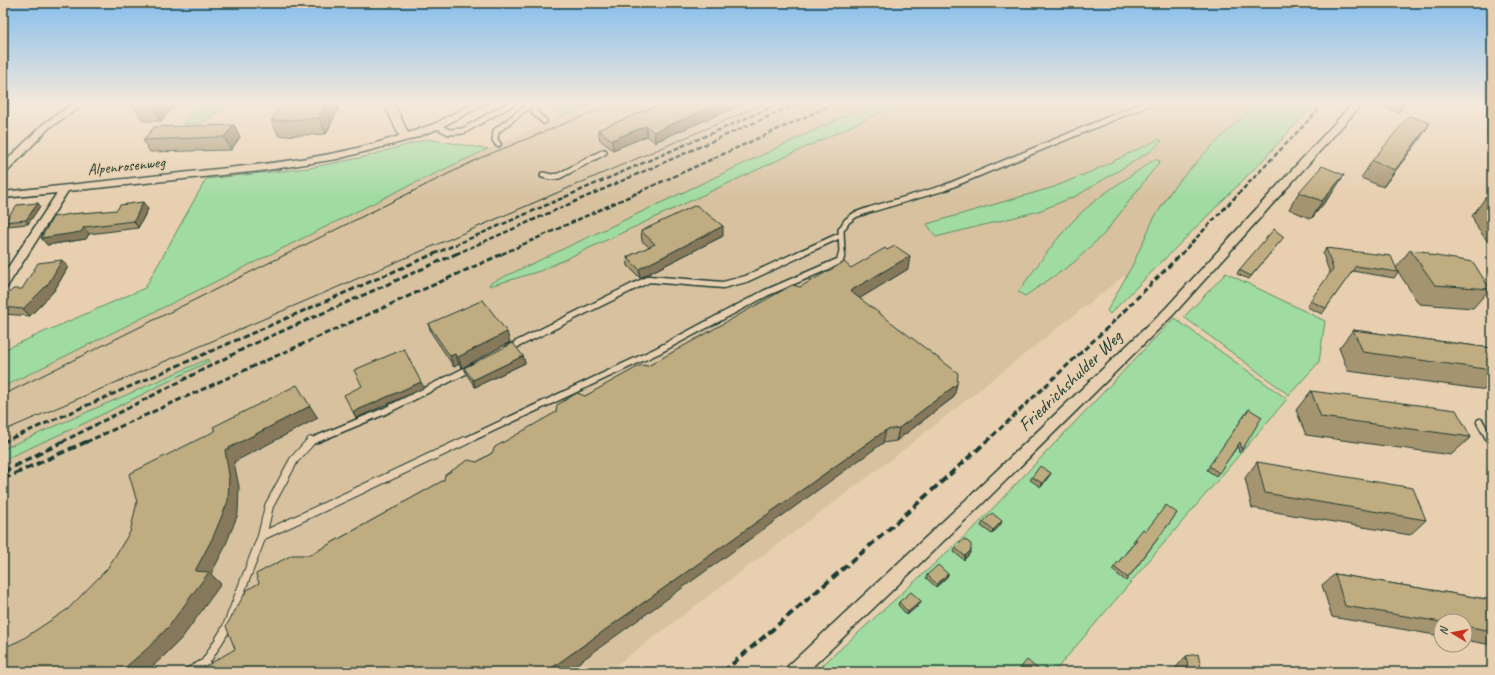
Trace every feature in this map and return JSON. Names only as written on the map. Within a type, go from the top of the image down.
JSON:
[{"type":"street","points":[[3,170],[38,134]]},
{"type":"street","name":"Alpenrosenweg","points":[[3,195],[261,168],[319,160],[355,153],[414,134]]},
{"type":"street","name":"Friedrichshulder Weg","points":[[794,672],[975,501],[1169,312],[1330,134]]},
{"type":"street","points":[[3,284],[65,188]]},
{"type":"lane","points":[[496,134],[495,140],[498,144]]},
{"type":"lane","points":[[262,536],[657,351],[766,293],[840,261],[842,257],[839,236],[841,228],[846,221],[854,216],[869,210],[951,186],[1073,134]]},
{"type":"lane","points":[[543,175],[558,176],[604,152]]},
{"type":"lane","points":[[506,350],[547,328],[649,279],[723,285],[746,279],[839,236]]},
{"type":"lane","points":[[188,672],[204,663],[226,629],[262,536],[269,506],[294,460],[311,441],[391,408],[478,365]]},
{"type":"lane","points":[[1480,422],[1492,443]]},
{"type":"shaded area","points":[[521,134],[1285,134],[1150,255],[889,461],[607,672],[3,672],[3,387],[404,188]]},
{"type":"green space","points":[[805,134],[833,134],[540,271],[490,286],[489,284]]},
{"type":"green space","points":[[1224,134],[1286,134],[1261,162],[1110,314],[1107,311],[1133,264],[1153,220],[1173,188]]},
{"type":"green space","points":[[427,139],[488,149],[404,188],[3,387],[3,350],[145,288],[206,179],[309,168],[364,157]]},
{"type":"green space","points":[[1159,139],[1162,141],[1151,151],[1078,195],[1039,211],[936,237],[927,224],[1054,187],[1095,170]]},
{"type":"green space","points":[[1155,159],[1160,161],[1104,234],[1072,264],[1025,296],[1018,292],[1056,241],[1089,205]]},
{"type":"green space","points":[[1226,273],[1325,321],[1319,362],[1289,395],[1184,317]]},
{"type":"green space","points":[[1174,318],[1287,399],[1054,672],[815,672],[977,525]]},
{"type":"green space","points":[[208,359],[209,361],[83,424],[3,460],[3,449]]},
{"type":"building","points":[[148,134],[226,134],[224,137],[143,140]]},
{"type":"building","points":[[604,134],[625,134],[612,140]]},
{"type":"building","points":[[1394,134],[1421,134],[1395,170],[1372,161]]},
{"type":"building","points":[[1322,166],[1344,175],[1322,201],[1299,192]]},
{"type":"building","points":[[1486,197],[1492,198],[1492,208]]},
{"type":"building","points":[[143,202],[134,221],[84,227],[81,232],[41,238],[53,217],[117,210],[120,205]]},
{"type":"building","points":[[38,203],[26,220],[4,222],[17,205]]},
{"type":"building","points":[[696,205],[723,226],[639,269],[627,257],[655,244],[641,231]]},
{"type":"building","points":[[1274,229],[1284,237],[1251,276],[1239,270]]},
{"type":"building","points":[[895,246],[910,256],[850,291],[958,373],[957,384],[899,428],[886,430],[546,672],[196,672],[235,649],[226,626],[247,590],[259,583],[256,574],[292,555],[310,555],[444,480],[445,475],[468,460],[477,462],[492,453],[495,447],[556,412],[557,405],[577,393],[585,396],[641,365],[648,366],[792,285],[800,287],[844,262],[851,268],[885,248],[887,250]]},
{"type":"building","points":[[1326,248],[1391,256],[1398,272],[1356,266],[1326,308],[1310,301],[1333,269]]},
{"type":"building","points":[[1410,250],[1428,252],[1430,255],[1473,262],[1490,289],[1435,285]]},
{"type":"building","points":[[62,260],[48,284],[23,309],[3,307],[3,299],[13,289],[22,289],[38,263]]},
{"type":"building","points":[[483,300],[507,332],[458,357],[455,354],[450,356],[428,324]]},
{"type":"building","points":[[1353,330],[1492,348],[1492,370],[1363,352]]},
{"type":"building","points":[[513,343],[523,356],[473,380],[464,368]]},
{"type":"building","points":[[404,349],[421,382],[353,412],[344,395],[362,386],[354,370]]},
{"type":"building","points":[[297,385],[310,406],[225,450],[229,475],[228,501],[213,537],[195,571],[209,572],[169,626],[149,647],[120,672],[3,672],[3,648],[21,640],[68,609],[107,569],[130,532],[137,502],[129,474],[215,431],[213,427]]},
{"type":"building","points":[[1311,391],[1456,410],[1471,437],[1321,417]]},
{"type":"building","points":[[1249,409],[1262,417],[1242,450],[1240,442],[1219,473],[1209,466]]},
{"type":"building","points":[[1257,462],[1413,488],[1426,520],[1265,493]]},
{"type":"building","points":[[1040,466],[1051,473],[1042,483],[1032,477]]},
{"type":"building","points":[[1166,505],[1177,513],[1128,578],[1114,567],[1137,540],[1135,539],[1143,529],[1146,531]]},
{"type":"building","points":[[992,513],[1002,521],[993,530],[983,522]]},
{"type":"building","points":[[964,539],[971,544],[971,550],[965,556],[955,548]]},
{"type":"building","points":[[938,565],[948,574],[937,584],[927,575]]},
{"type":"building","points":[[1335,574],[1492,600],[1492,631],[1473,627],[1473,613],[1433,613],[1433,621],[1345,606]]},
{"type":"building","points":[[911,592],[921,601],[908,612],[899,602]]},
{"type":"building","points":[[1198,654],[1202,672],[1189,672],[1186,656]]},
{"type":"building","points":[[1027,660],[1041,672],[1018,671]]},
{"type":"tram line","points":[[3,395],[480,158],[538,134]]},
{"type":"tram line","points":[[3,431],[693,134]]},
{"type":"railway","points":[[434,254],[709,134]]},
{"type":"railway","points":[[456,254],[727,134]]},
{"type":"railway","points":[[502,254],[766,134]]},
{"type":"railway","points":[[1181,254],[1295,134]]},
{"type":"railway","points":[[6,441],[3,442],[436,253]]},
{"type":"railway","points":[[62,442],[251,345],[458,253]]},
{"type":"railway","points":[[86,442],[504,253]]},
{"type":"railway","points":[[986,442],[1109,326],[1181,254]]},
{"type":"railway","points":[[3,472],[64,441]]},
{"type":"railway","points":[[3,479],[88,441]]},
{"type":"railway","points":[[723,672],[880,537],[987,441]]}]
